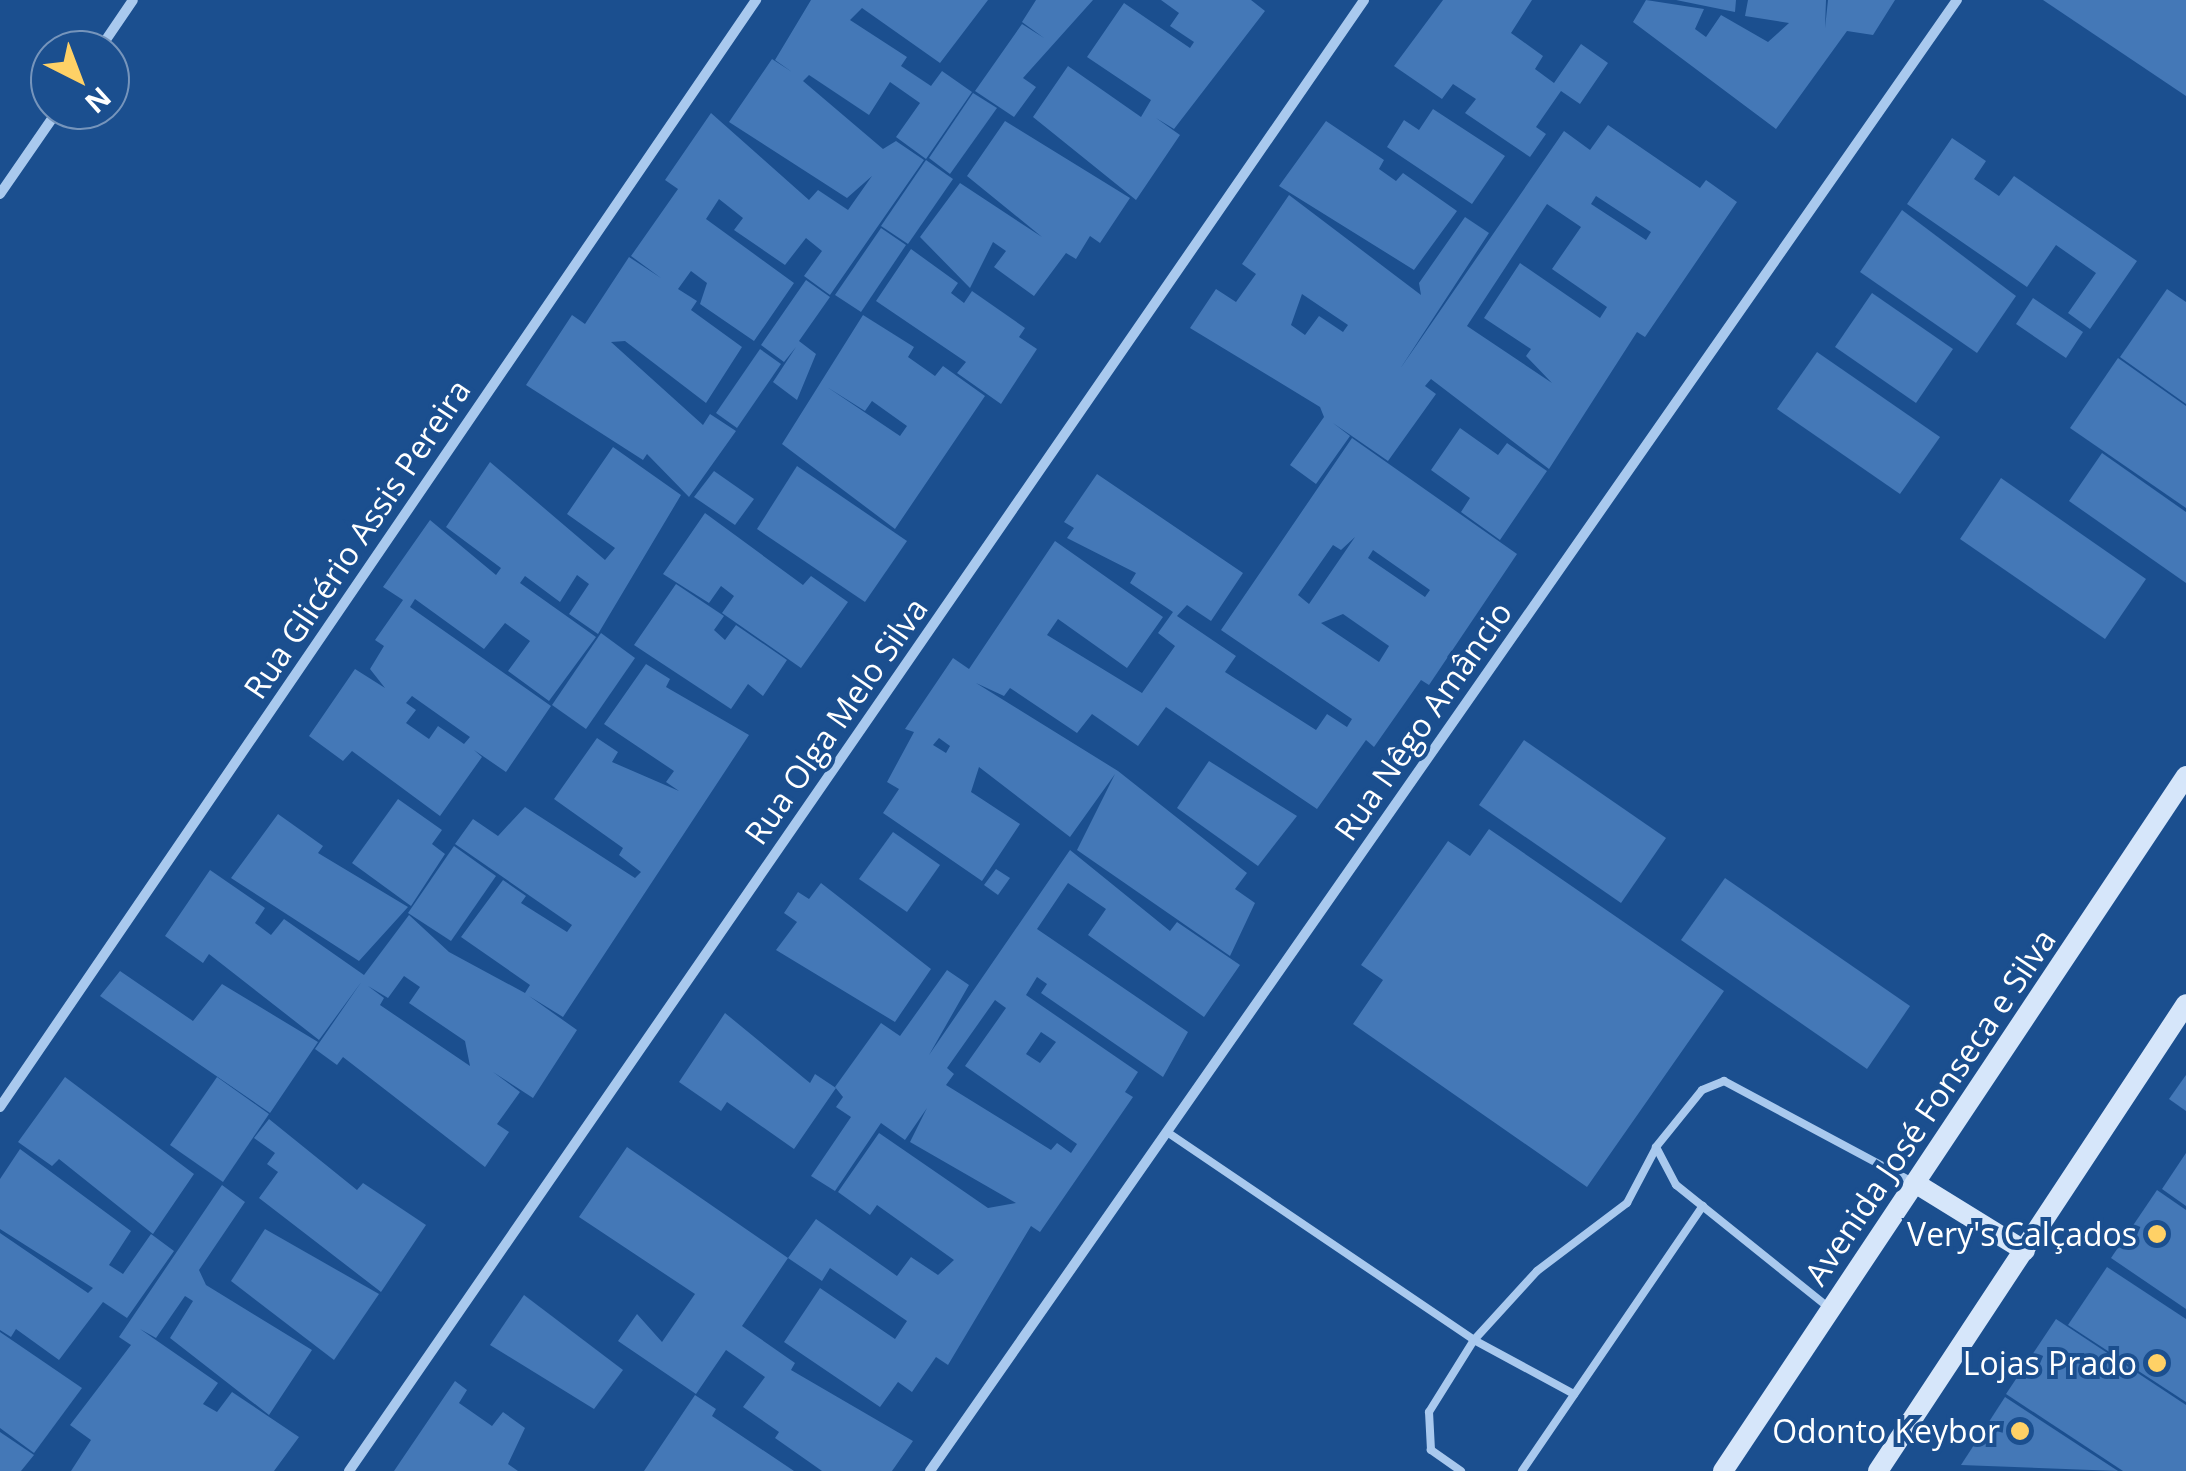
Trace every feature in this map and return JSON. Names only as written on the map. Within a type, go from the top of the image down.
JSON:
[{"type":"main road","name":"Avenida José Fonseca e Silva","points":[[1723,1471],[2186,776]]},
{"type":"main road","points":[[1878,1471],[2186,1004]]},
{"type":"main road","points":[[1915,1183],[2024,1250]]},
{"type":"street","points":[[113,30],[133,0]]},
{"type":"street","name":"Rua Glicério Assis Pereira","points":[[0,1107],[756,0]]},
{"type":"street","name":"Rua Olga Melo Silva","points":[[349,1471],[1364,0]]},
{"type":"street","name":"Rua Nêgo Amâncio","points":[[930,1471],[1956,0]]},
{"type":"street","points":[[0,194],[44,130]]},
{"type":"lane","points":[[1460,1471],[1424,1433],[1474,1340],[1537,1271],[1627,1204],[1656,1147],[1702,1090],[1724,1081],[1915,1183]]},
{"type":"lane","points":[[1167,1132],[1474,1340],[1574,1394]]},
{"type":"lane","points":[[1656,1147],[1662,1167],[1703,1206],[1831,1310]]},
{"type":"lane","points":[[1522,1471],[1703,1206]]},
{"type":"building","points":[[811,0],[988,0],[940,63],[862,8],[850,20],[907,57],[901,66],[931,86],[942,71],[972,92],[926,159],[896,137],[920,103],[890,82],[869,115],[809,75],[803,81],[883,149],[896,141],[924,160],[830,295],[804,276],[822,251],[806,238],[785,265],[734,230],[743,218],[719,199],[706,219],[794,283],[754,341],[700,304],[707,283],[691,271],[678,289],[697,301],[691,310],[742,347],[706,403],[625,341],[611,342],[703,425],[710,414],[736,431],[689,497],[647,454],[643,460],[526,385],[572,315],[585,324],[629,257],[661,278],[631,256],[678,189],[665,180],[711,113],[809,200],[818,190],[848,210],[872,176],[847,198],[729,122],[772,59],[792,72],[775,60]]},
{"type":"building","points":[[1036,0],[1093,0],[1023,78],[1036,87],[1014,117],[975,91],[1022,24],[1044,38],[1022,22]]},
{"type":"building","points":[[1161,0],[1251,0],[1265,11],[1174,129],[1156,118],[1180,135],[1136,200],[1033,117],[1068,66],[1141,117],[1151,100],[1087,57],[1124,3],[1190,48],[1194,42],[1170,26],[1179,13]]},
{"type":"building","points":[[1443,0],[1532,0],[1511,33],[1543,56],[1535,69],[1554,83],[1581,44],[1608,63],[1580,104],[1561,91],[1536,127],[1546,134],[1530,157],[1465,113],[1476,99],[1453,84],[1442,99],[1394,66]]},
{"type":"building","points":[[1646,0],[1704,9],[1695,29],[1706,37],[1721,15],[1768,42],[1789,23],[1745,16],[1748,0],[1826,0],[1825,28],[1828,0],[1895,0],[1873,35],[1847,31],[1776,129],[1633,22]]},
{"type":"building","points":[[1676,0],[1736,0],[1735,12]]},
{"type":"building","points":[[2043,0],[2186,0],[2186,96]]},
{"type":"building","points":[[973,93],[997,108],[950,174],[929,158]]},
{"type":"building","points":[[1433,109],[1505,156],[1472,204],[1387,147],[1404,120],[1419,130]]},
{"type":"building","points":[[1005,121],[1130,198],[1100,243],[1090,236],[1076,259],[1066,253],[1034,296],[994,267],[1006,251],[993,242],[970,288],[920,237],[960,183],[1042,237],[967,176]]},
{"type":"building","points":[[1326,121],[1384,160],[1379,169],[1396,181],[1403,173],[1457,211],[1414,270],[1279,186]]},
{"type":"building","points":[[1608,125],[1700,188],[1706,180],[1737,202],[1645,337],[1637,332],[1549,469],[1431,379],[1425,386],[1436,394],[1388,461],[1333,423],[1350,436],[1316,484],[1290,465],[1324,417],[1320,407],[1190,328],[1216,289],[1236,302],[1256,274],[1242,264],[1289,195],[1421,295],[1419,283],[1465,217],[1489,233],[1400,369],[1564,131],[1590,150]],"holes":[[[1596,196],[1651,232],[1646,240],[1591,204]],[[1547,204],[1581,227],[1552,269],[1607,307],[1600,318],[1520,263],[1484,318],[1531,349],[1526,356],[1552,383],[1467,326]],[[1302,294],[1348,325],[1343,332],[1319,316],[1305,335],[1291,325]]]},
{"type":"building","points":[[1952,138],[1986,161],[1974,179],[1999,196],[2014,176],[2137,261],[2090,329],[2068,313],[2096,273],[2056,245],[2027,287],[1907,204]]},
{"type":"building","points":[[926,160],[953,179],[908,244],[881,226]]},
{"type":"building","points":[[1902,210],[2016,296],[1977,353],[1860,272]]},
{"type":"building","points":[[881,228],[906,245],[861,312],[835,295]]},
{"type":"building","points":[[911,249],[958,283],[951,293],[964,303],[972,291],[1025,328],[1019,337],[1037,349],[1001,404],[957,373],[966,362],[876,301]]},
{"type":"building","points":[[806,280],[830,297],[799,341],[816,354],[797,400],[773,382],[796,347],[784,362],[761,345]]},
{"type":"building","points":[[2167,289],[2186,302],[2186,404],[2120,357]]},
{"type":"building","points":[[1872,293],[1953,349],[1916,403],[1835,347]]},
{"type":"building","points":[[2033,298],[2083,332],[2066,358],[2016,324]]},
{"type":"building","points":[[863,315],[914,347],[908,357],[935,376],[943,366],[985,396],[895,529],[782,444]],"holes":[[[827,387],[865,411],[872,401],[907,426],[900,436]]]},
{"type":"building","points":[[760,349],[781,364],[737,428],[716,413]]},
{"type":"building","points":[[1817,352],[1940,437],[1900,494],[1777,409]]},
{"type":"building","points":[[2118,358],[2186,406],[2186,508],[2070,428]]},
{"type":"building","points":[[1460,428],[1498,455],[1507,443],[1547,471],[1500,540],[1461,512],[1470,498],[1431,470]]},
{"type":"building","points":[[1352,438],[1517,554],[1429,685],[1421,680],[1374,747],[1366,740],[1317,809],[1166,707],[1138,746],[1092,714],[1077,733],[1010,688],[1004,696],[976,683],[1118,771],[1247,873],[1235,889],[1255,903],[1230,956],[1077,850],[1115,774],[1070,837],[979,767],[971,792],[1020,824],[982,881],[883,813],[899,789],[887,782],[914,732],[905,729],[953,658],[969,669],[1055,541],[1163,617],[1127,668],[1058,619],[1047,635],[1142,693],[1175,646],[1158,633],[1173,612],[1130,583],[1136,573],[1067,538],[1074,528],[1064,522],[1097,474],[1243,573],[1211,621],[1187,605],[1177,616],[1236,656],[1225,672],[1316,730],[1327,714],[1347,727],[1352,719],[1221,630]],"holes":[[[1355,537],[1309,604],[1298,595],[1333,545],[1341,550]],[[1373,550],[1430,590],[1425,597],[1368,558]],[[1343,614],[1389,646],[1379,662],[1321,623]],[[939,738],[950,746],[946,753],[933,745]]]},
{"type":"building","points":[[613,447],[681,495],[598,634],[569,614],[589,584],[577,575],[560,602],[525,576],[520,583],[596,637],[549,701],[508,671],[530,641],[505,623],[484,649],[415,599],[410,607],[551,706],[506,772],[474,750],[482,757],[440,816],[352,751],[343,761],[309,736],[355,669],[385,688],[370,669],[384,646],[375,640],[403,600],[383,587],[430,520],[496,575],[501,568],[446,527],[490,462],[605,560],[615,548],[567,514]],"holes":[[[412,696],[470,737],[464,744],[438,726],[429,739],[406,723],[416,710],[406,703]]]},
{"type":"building","points":[[2102,453],[2186,512],[2186,583],[2069,501]]},
{"type":"building","points":[[797,466],[907,541],[865,602],[757,529]]},
{"type":"building","points":[[714,471],[754,499],[735,525],[694,497]]},
{"type":"building","points":[[2001,478],[2146,579],[2105,639],[1960,539]]},
{"type":"building","points":[[705,513],[803,585],[811,576],[848,602],[801,668],[722,613],[734,596],[721,586],[709,603],[663,574]]},
{"type":"building","points":[[676,584],[724,616],[714,630],[725,640],[736,625],[787,660],[763,696],[748,684],[731,709],[634,645]]},
{"type":"building","points":[[601,633],[635,658],[586,729],[552,705]]},
{"type":"building","points":[[646,664],[670,679],[666,687],[749,735],[563,1017],[529,996],[577,1030],[533,1098],[493,1072],[520,1092],[497,1124],[509,1132],[485,1167],[343,1057],[337,1065],[315,1049],[362,981],[319,1040],[209,954],[203,963],[165,936],[210,870],[265,908],[255,923],[271,935],[284,919],[364,975],[409,915],[449,952],[525,993],[530,985],[461,937],[503,880],[526,896],[521,903],[567,932],[572,925],[455,844],[473,819],[498,836],[525,807],[635,878],[641,872],[619,855],[623,848],[554,799],[597,738],[618,752],[612,762],[679,791],[666,782],[674,771],[604,724]],"holes":[[[404,976],[420,987],[409,1003],[465,1041],[470,1066],[380,1005],[384,998],[368,986],[388,998]]]},
{"type":"building","points":[[1524,740],[1666,838],[1621,903],[1479,805]]},
{"type":"building","points":[[1209,761],[1297,816],[1258,866],[1177,808]]},
{"type":"building","points":[[398,799],[442,830],[432,844],[445,854],[411,906],[352,863]]},
{"type":"building","points":[[278,814],[323,846],[318,853],[408,907],[359,961],[231,878]]},
{"type":"building","points":[[1489,829],[1724,991],[1587,1187],[1353,1024],[1383,980],[1361,965],[1448,841],[1470,856]]},
{"type":"building","points":[[893,832],[940,865],[907,912],[859,879]]},
{"type":"building","points":[[454,846],[496,876],[451,941],[408,913]]},
{"type":"building","points":[[1070,850],[1170,931],[1177,922],[1240,965],[1204,1017],[1088,935],[1106,909],[1068,883],[1037,929],[1188,1032],[1163,1077],[1041,993],[1047,984],[1037,977],[1026,995],[1138,1072],[1125,1092],[1133,1097],[1040,1232],[1031,1226],[948,1365],[936,1357],[912,1392],[898,1382],[880,1407],[784,1342],[820,1288],[895,1339],[907,1321],[830,1268],[822,1281],[788,1258],[816,1219],[897,1276],[911,1257],[938,1275],[954,1260],[877,1205],[870,1215],[838,1192],[879,1133],[988,1208],[1016,1203],[910,1142],[927,1108],[905,1140],[881,1123],[835,1191],[811,1176],[851,1117],[836,1107],[843,1097],[835,1087],[881,1023],[900,1036],[947,970],[969,985],[929,1055]],"holes":[[[995,1000],[1006,1008],[965,1066],[1077,1144],[1071,1153],[1057,1143],[1051,1150],[946,1085],[954,1074],[947,1068]],[[1041,1032],[1056,1042],[1040,1063],[1026,1054]]]},
{"type":"building","points":[[996,869],[1010,878],[998,895],[984,885]]},
{"type":"building","points":[[1725,878],[1910,1006],[1867,1069],[1681,940]]},
{"type":"building","points":[[821,883],[931,969],[895,1022],[776,950],[797,922],[784,913],[798,892],[809,899]]},
{"type":"building","points":[[120,971],[193,1021],[222,984],[318,1042],[270,1113],[100,996]]},
{"type":"building","points":[[725,1013],[810,1083],[815,1074],[836,1088],[794,1149],[727,1102],[721,1111],[679,1082]]},
{"type":"building","points":[[2186,1075],[2186,1111],[2169,1099]]},
{"type":"building","points":[[65,1077],[194,1174],[153,1234],[59,1159],[52,1166],[18,1142]]},
{"type":"building","points":[[217,1077],[269,1114],[223,1182],[170,1145]]},
{"type":"building","points":[[269,1119],[357,1190],[363,1183],[426,1225],[381,1292],[259,1198],[278,1172],[267,1164],[275,1153],[254,1138]]},
{"type":"building","points":[[627,1147],[788,1258],[742,1326],[795,1363],[791,1370],[913,1441],[892,1471],[822,1471],[775,1438],[779,1432],[743,1407],[765,1377],[726,1350],[696,1394],[618,1341],[637,1314],[662,1342],[695,1294],[579,1217]]},
{"type":"building","points":[[20,1149],[131,1231],[109,1265],[123,1274],[151,1234],[174,1251],[127,1318],[103,1302],[59,1360],[16,1329],[11,1337],[0,1330],[0,1233],[88,1293],[93,1288],[0,1229],[0,1179]]},
{"type":"building","points":[[2186,1153],[2186,1206],[2162,1189]]},
{"type":"building","points":[[222,1185],[245,1202],[199,1270],[206,1285],[312,1350],[269,1415],[170,1338],[193,1301],[185,1296],[156,1338],[140,1329],[218,1383],[203,1404],[217,1412],[232,1392],[299,1437],[274,1471],[71,1471],[91,1440],[70,1425],[131,1345],[119,1337]]},
{"type":"building","name":"Very's Calçados","points":[[2157,1190],[2186,1210],[2186,1309],[2111,1258]]},
{"type":"building","points":[[265,1229],[379,1294],[334,1360],[231,1281]]},
{"type":"building","name":"Lojas Prado","points":[[2107,1267],[2186,1319],[2186,1402],[2068,1325]]},
{"type":"building","points":[[524,1295],[623,1370],[594,1409],[490,1345]]},
{"type":"building","points":[[2056,1319],[2186,1405],[2186,1471],[2123,1471],[2006,1394]]},
{"type":"building","points":[[0,1332],[82,1388],[34,1453],[0,1428]]},
{"type":"building","points":[[455,1381],[467,1390],[459,1403],[492,1426],[503,1412],[525,1428],[508,1464],[518,1471],[394,1471]]},
{"type":"building","points":[[695,1395],[716,1409],[712,1416],[794,1471],[644,1471]]},
{"type":"building","name":"Odonto Keybor","points":[[2005,1397],[2118,1471],[1961,1465]]},
{"type":"building","points":[[0,1432],[34,1455],[21,1471],[0,1471]]},
{"type":"place","name":"Very's Calçados","points":[[2157,1234]]},
{"type":"place","name":"Lojas Prado","points":[[2157,1363]]},
{"type":"place","name":"Odonto Keybor","points":[[2020,1431]]}]
